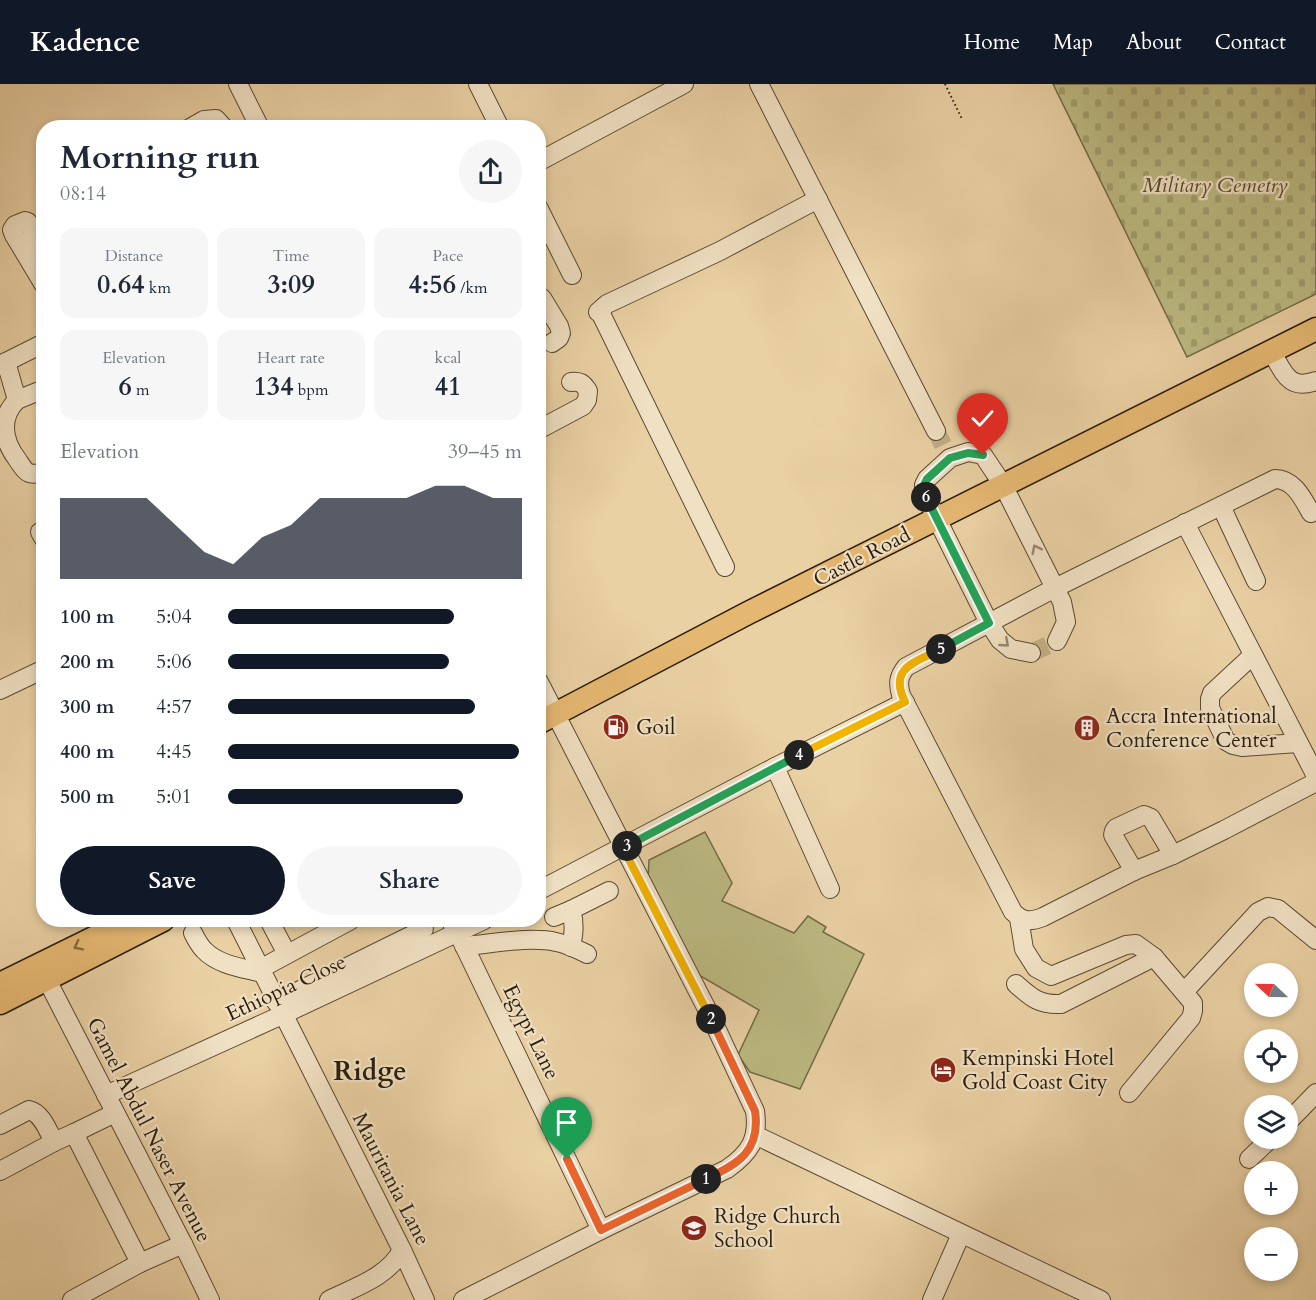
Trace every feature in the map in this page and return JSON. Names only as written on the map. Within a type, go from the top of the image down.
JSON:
[{"type":"main road","name":"Castle Road","points":[[547,719],[748,613],[1316,329]]},
{"type":"main road","points":[[0,984],[116,927]]},
{"type":"main road","points":[[0,1003],[149,927]]},
{"type":"street","points":[[238,84],[256,120]]},
{"type":"street","points":[[478,84],[496,120]]},
{"type":"street","points":[[546,158],[684,84]]},
{"type":"street","points":[[759,84],[943,445],[983,455],[1003,485],[1062,602],[1066,622],[1057,640]]},
{"type":"street","points":[[725,567],[598,312],[607,304],[720,251],[818,200]]},
{"type":"street","points":[[546,223],[572,275]]},
{"type":"street","points":[[546,305],[561,333],[559,338],[552,343]]},
{"type":"street","points":[[17,400],[3,363],[36,347]]},
{"type":"street","points":[[1271,351],[1288,379],[1304,386],[1316,381]]},
{"type":"street","points":[[546,426],[583,406],[588,391],[583,384],[571,381]]},
{"type":"street","points":[[36,392],[17,400],[10,406],[5,414],[2,427],[10,450],[26,471],[36,474]]},
{"type":"street","points":[[943,445],[924,485],[924,493],[999,640],[1011,650],[1031,653]]},
{"type":"street","points":[[1311,513],[1308,491],[1281,479],[1275,479],[1055,588],[906,668],[901,673],[899,686],[905,702],[1013,912],[1025,921],[1043,917],[1134,871],[1173,855],[1316,782]]},
{"type":"street","points":[[1221,506],[1256,582]]},
{"type":"street","points":[[1185,523],[1316,776]]},
{"type":"street","points":[[1253,655],[1212,693],[1210,699],[1210,708],[1226,741],[1242,747],[1298,743]]},
{"type":"street","points":[[0,690],[36,673]]},
{"type":"street","points":[[546,887],[905,702]]},
{"type":"street","points":[[463,1300],[728,1169],[742,1159],[751,1147],[757,1122],[755,1111],[711,1017],[623,848],[547,719]]},
{"type":"street","points":[[775,767],[830,889]]},
{"type":"street","points":[[1134,871],[1113,835],[1116,828],[1144,815],[1151,818],[1173,855]]},
{"type":"street","points":[[554,917],[609,891]]},
{"type":"street","points":[[1185,992],[1258,912],[1268,907],[1278,909],[1316,940]]},
{"type":"street","points":[[457,933],[554,941],[579,950],[571,910]]},
{"type":"street","points":[[1019,918],[1024,949],[1036,968],[1051,976],[1126,945],[1136,944],[1154,957],[1192,1002],[1191,1018],[1129,1094]]},
{"type":"street","name":"Mauritania Lane","points":[[239,927],[425,1300]]},
{"type":"street","points":[[273,927],[287,954]]},
{"type":"street","points":[[193,933],[203,949],[213,957],[225,963],[261,971],[287,954],[338,927]]},
{"type":"street","points":[[279,1008],[424,929]]},
{"type":"street","name":"Ethiopia Close","points":[[106,1095],[279,1008],[457,933]]},
{"type":"street","name":"Egypt Lane","points":[[457,933],[601,1230]]},
{"type":"street","points":[[1016,984],[1034,999],[1048,1005],[1061,1004],[1154,957]]},
{"type":"street","name":"Gamel Abdul Naser Avenue","points":[[47,980],[210,1300]]},
{"type":"street","points":[[1298,1112],[1316,1093]]},
{"type":"street","points":[[0,1125],[29,1110],[34,1111],[39,1115],[54,1142]]},
{"type":"street","points":[[0,1171],[115,1113]]},
{"type":"street","points":[[74,1133],[140,1263]]},
{"type":"street","points":[[755,1135],[1101,1300]]},
{"type":"street","points":[[1249,1159],[1259,1149]]},
{"type":"street","points":[[933,1300],[961,1234]]},
{"type":"street","points":[[72,1300],[140,1263],[183,1244]]},
{"type":"street","points":[[329,1300],[388,1269],[397,1260],[402,1250]]},
{"type":"path","points":[[945,84],[962,119]]},
{"type":"green space","name":"Military Cemetry","points":[[1053,84],[1316,84],[1316,294],[1187,357]]},
{"type":"green space","points":[[705,832],[732,883],[722,901],[794,933],[808,916],[826,927],[823,932],[864,954],[800,1089],[750,1072],[738,1055],[759,1010],[697,974],[648,879],[649,860]]},
{"type":"tunnel","points":[[936,431],[943,445]]},
{"type":"tunnel","points":[[1031,653],[1057,641]]},
{"type":"place","name":"Goil","points":[[616,727]]},
{"type":"place","name":"Accra International Conference Center","points":[[1087,728]]},
{"type":"place","name":"Kempinski Hotel Gold Coast City","points":[[943,1070]]},
{"type":"place","name":"Ridge Church School","points":[[694,1228]]},
{"type":"district","name":"Ridge","points":[[370,1071]]},
{"type":"route","points":[[567,1159],[601,1230],[728,1169],[742,1159],[751,1147],[757,1122],[755,1111],[711,1017],[623,848],[775,767],[905,702],[899,679],[906,668],[989,623],[924,493],[927,479],[950,458],[968,453],[983,455]]}]
